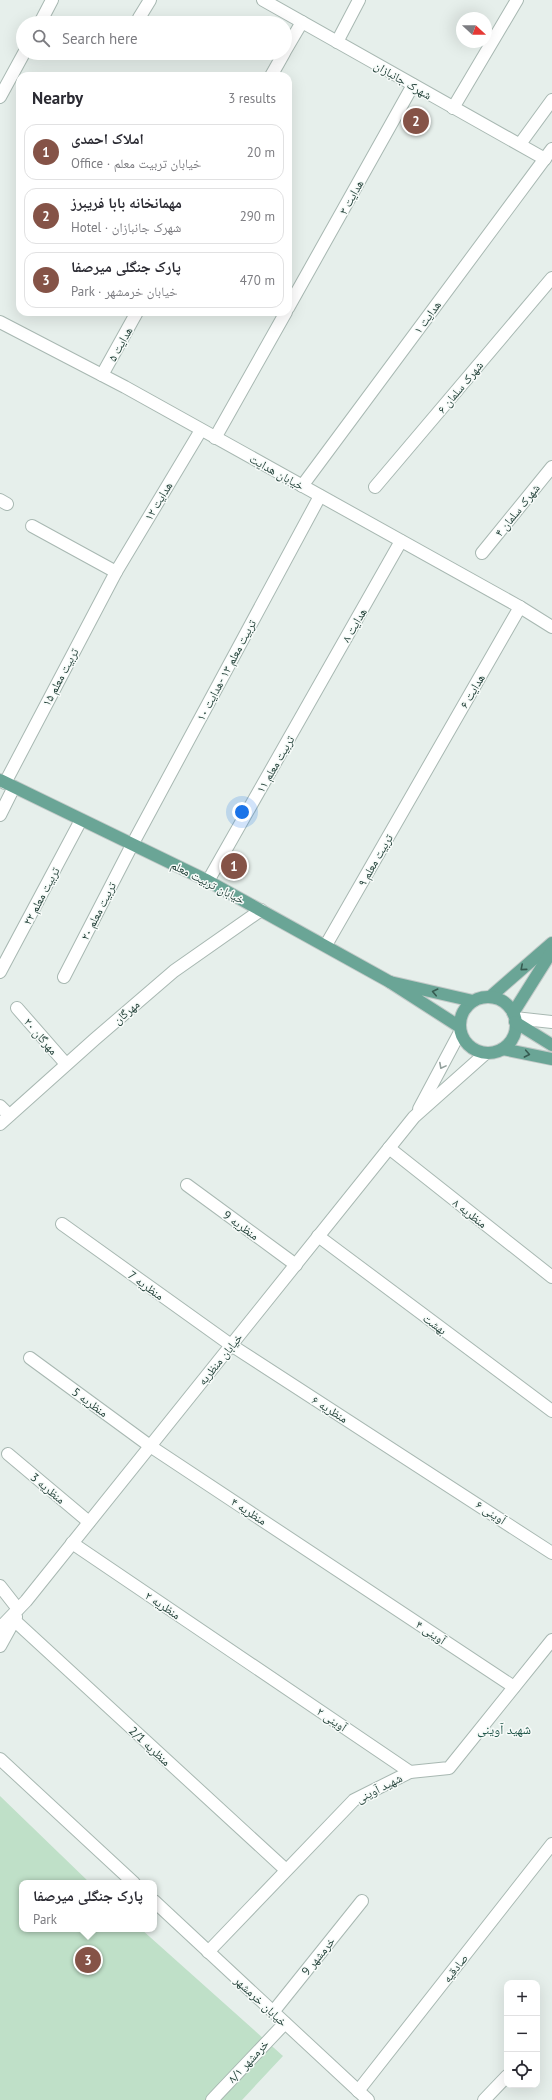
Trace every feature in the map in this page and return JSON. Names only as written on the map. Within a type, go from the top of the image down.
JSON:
[{"type":"main road","name":"خیابان تربیت معلم","points":[[6,783],[208,881],[326,945],[390,982]]},
{"type":"main road","points":[[390,982],[473,1001],[490,997],[552,942]]},
{"type":"main road","points":[[503,1049],[514,1036],[515,1018],[552,951]]},
{"type":"main road","points":[[390,982],[460,1030],[469,1046],[486,1053],[503,1049],[552,1059]]},
{"type":"main road","points":[[490,997],[506,1003],[515,1018],[552,1045]]},
{"type":"main road","points":[[460,1030],[462,1014],[473,1001]]},
{"type":"street","points":[[44,16],[52,0]]},
{"type":"street","points":[[140,16],[150,0]]},
{"type":"street","points":[[337,42],[359,0]]},
{"type":"street","points":[[453,108],[517,0]]},
{"type":"street","name":"شهرک جانبازان","points":[[270,2],[302,22],[453,108],[520,144],[544,159]]},
{"type":"street","points":[[292,40],[302,22]]},
{"type":"street","points":[[0,97],[20,60]]},
{"type":"street","points":[[273,72],[280,60]]},
{"type":"street","name":"هدایت ۳","points":[[292,301],[413,85]]},
{"type":"street","points":[[520,144],[552,100]]},
{"type":"street","name":"هدایت ۱","points":[[302,486],[552,149]]},
{"type":"street","name":"شهرک سلمان ۶","points":[[375,487],[550,286]]},
{"type":"street","name":"هدایت ۵","points":[[102,375],[135,316]]},
{"type":"street","points":[[215,438],[284,316]]},
{"type":"street","name":"خیابان هدایت","points":[[0,322],[102,375],[520,607],[552,627]]},
{"type":"street","name":"هدایت ۱۲","points":[[116,572],[201,430]]},
{"type":"street","name":"شهرک سلمان ۴","points":[[482,553],[552,467]]},
{"type":"street","name":"تربیت معلم ۱۳ -هدایت ۱۰","points":[[132,845],[320,496]]},
{"type":"street","points":[[32,526],[116,572]]},
{"type":"street","name":"هدایت ۸","points":[[306,709],[401,541]]},
{"type":"street","name":"تربیت معلم ۱۵","points":[[0,815],[6,783],[116,572]]},
{"type":"street","name":"هدایت ۶","points":[[424,774],[520,607]]},
{"type":"street","name":"تربیت معلم ۱۱","points":[[208,881],[306,709]]},
{"type":"street","name":"تربیت معلم ۹","points":[[326,945],[424,774]]},
{"type":"street","name":"تربیت معلم ۲۲","points":[[0,972],[81,820]]},
{"type":"street","name":"تربیت معلم ۲۰","points":[[64,977],[132,845]]},
{"type":"street","name":"مهرگان","points":[[5,1120],[66,1064],[174,971],[261,910]]},
{"type":"street","name":"مهرگان ۲۰","points":[[17,1008],[66,1064]]},
{"type":"street","points":[[515,1018],[552,1022]]},
{"type":"street","points":[[414,1117],[460,1030]]},
{"type":"street","points":[[414,1117],[486,1053]]},
{"type":"street","points":[[0,1106],[5,1120]]},
{"type":"street","name":"خیابان منظریه","points":[[19,1610],[414,1117]]},
{"type":"street","name":"منظریه ۸","points":[[389,1148],[552,1277]]},
{"type":"street","name":"منظریه 9","points":[[187,1185],[296,1264]]},
{"type":"street","name":"منظریه 7","points":[[62,1224],[231,1345]]},
{"type":"street","name":"بهشت","points":[[318,1236],[552,1411]]},
{"type":"street","name":"منظریه ۶","points":[[231,1345],[429,1472]]},
{"type":"street","name":"منظریه 5","points":[[30,1358],[150,1446]]},
{"type":"street","name":"منظریه ۴","points":[[150,1446],[348,1577]]},
{"type":"street","name":"منظریه 3","points":[[8,1454],[89,1522]]},
{"type":"street","name":"آوینی ۶","points":[[429,1472],[552,1553]]},
{"type":"street","name":"منظریه ۲","points":[[72,1543],[254,1667]]},
{"type":"street","name":"آوینی ۴","points":[[348,1577],[514,1687]]},
{"type":"street","name":"منظریه 2/1","points":[[0,1586],[19,1610],[286,1870]]},
{"type":"street","points":[[0,1628],[19,1610]]},
{"type":"street","points":[[0,1646],[19,1610]]},
{"type":"street","name":"شهید آوینی","points":[[208,1952],[354,1800],[410,1772],[450,1768],[552,1640]]},
{"type":"street","name":"آوینی ۲","points":[[254,1667],[410,1772]]},
{"type":"street","points":[[0,1759],[131,1880]]},
{"type":"street","name":"صادقیه","points":[[358,2091],[552,1844]]},
{"type":"street","name":"خرمشهر 9","points":[[273,2012],[362,1901]]},
{"type":"street","name":"خیابان خرمشهر","points":[[157,1905],[368,2100]]},
{"type":"street","name":"خرمشهر ۸/۱","points":[[212,2100],[285,2023]]},
{"type":"street","points":[[484,2100],[504,2079]]},
{"type":"green space","points":[[0,1796],[87,1880],[19,1880],[19,1932],[144,1932],[283,2056],[242,2100],[0,2100]]},
{"type":"place","name":"مهمانخانه بابا فریبرز","points":[[416,121]]},
{"type":"place","name":"املاک احمدی","points":[[234,866]]},
{"type":"place","name":"پارک جنگلی میرصفا","points":[[88,1960]]},
{"type":"district","name":"شهید آوینی","points":[[504,1729]]}]
